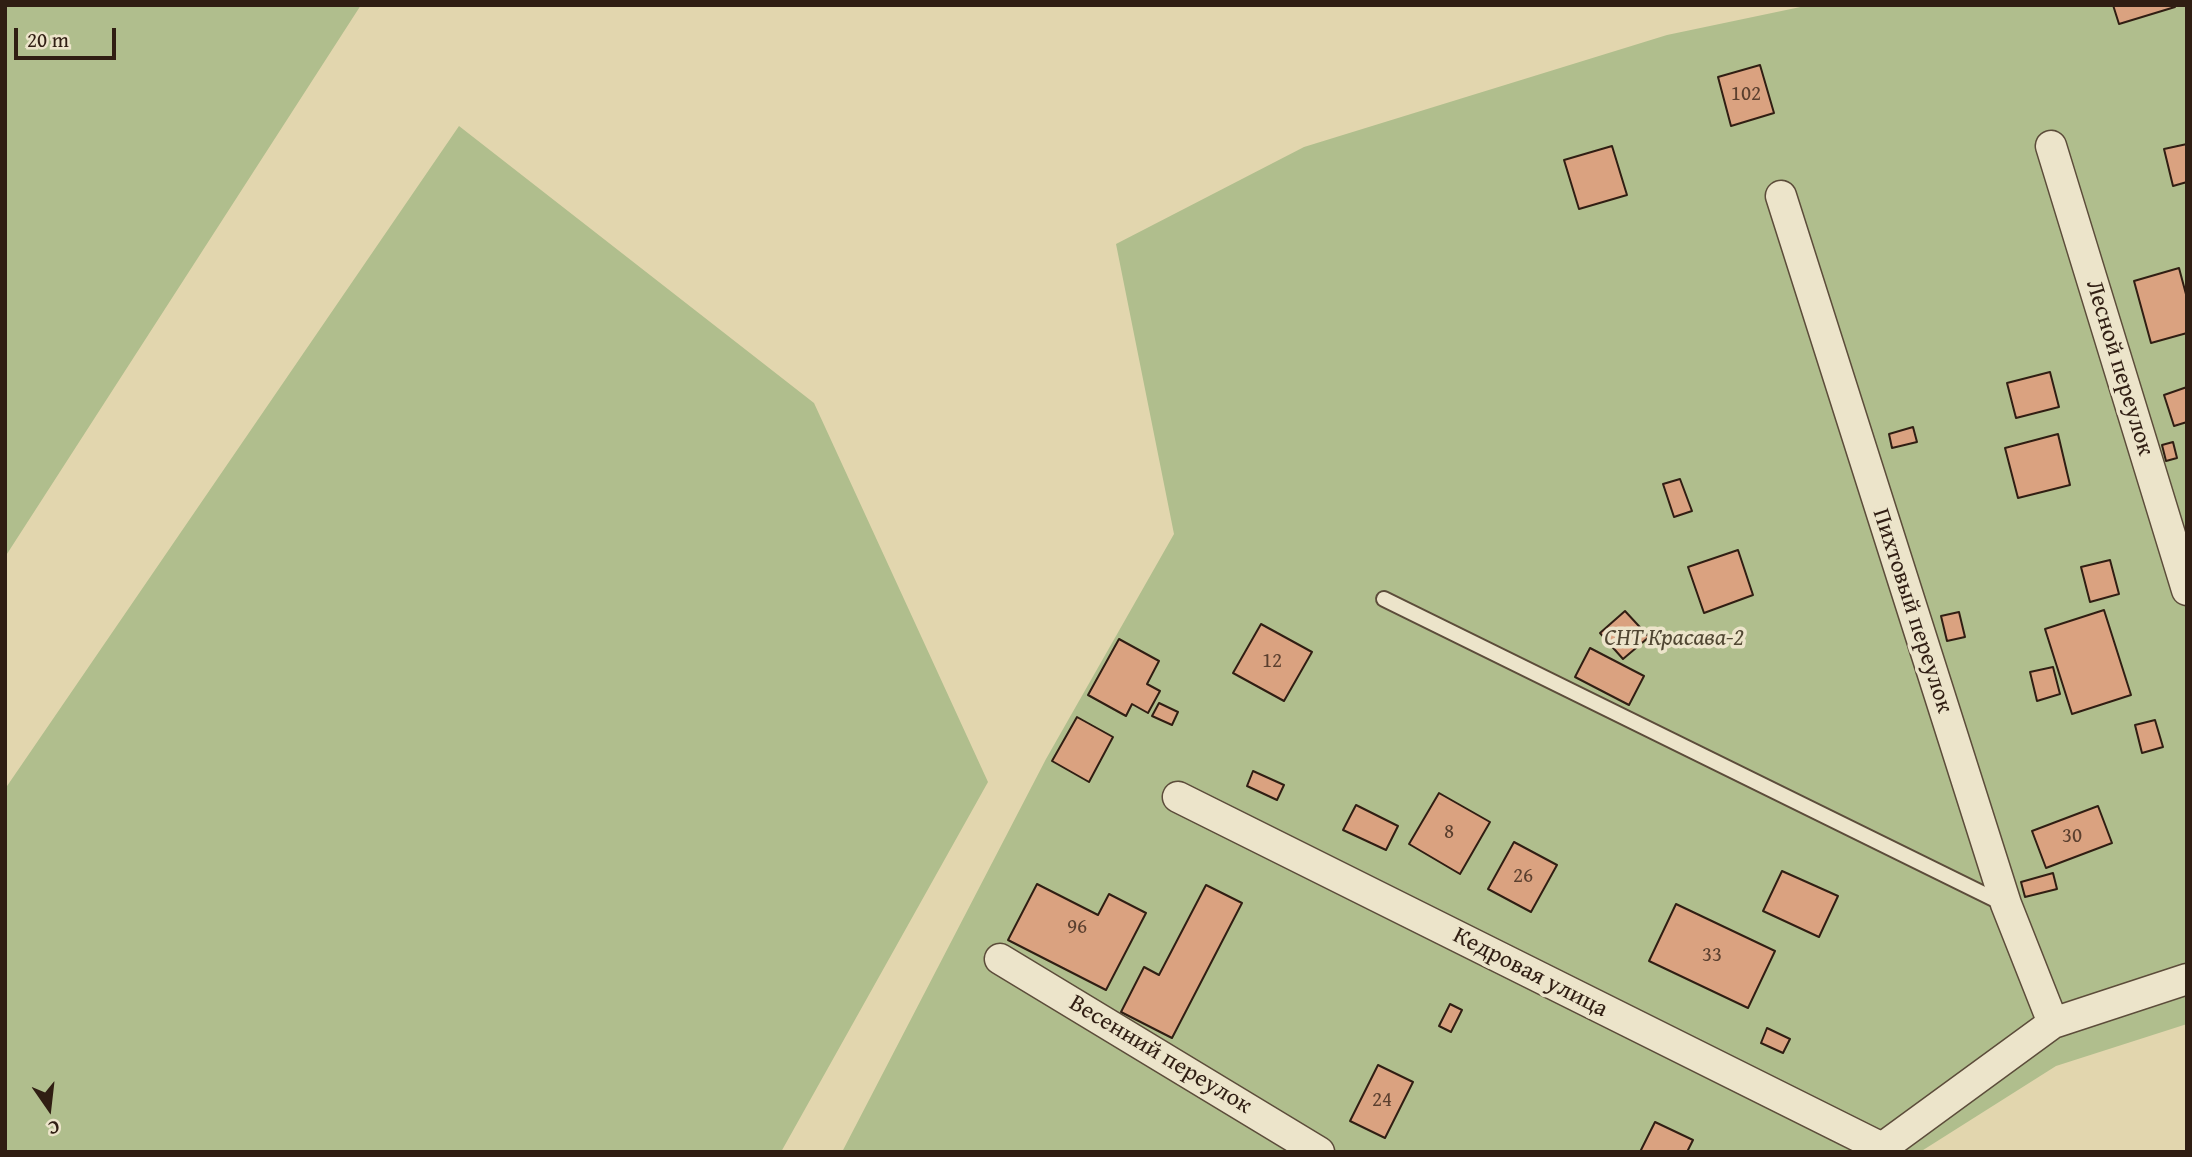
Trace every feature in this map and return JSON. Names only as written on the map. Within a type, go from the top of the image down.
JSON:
[{"type":"street","name":"Лесной переулок","points":[[2051,146],[2187,590]]},
{"type":"street","name":"Пихтовый переулок","points":[[1781,196],[2006,904],[2053,1023]]},
{"type":"street","name":"Кедровая улица","points":[[1178,797],[1881,1150]]},
{"type":"street","name":"Весенний переулок","points":[[1000,959],[1319,1152]]},
{"type":"street","points":[[1881,1150],[2053,1023],[2187,979]]},
{"type":"lane","points":[[1384,599],[2006,904]]},
{"type":"green space","points":[[5,5],[361,5],[5,557]]},
{"type":"green space","name":"СНТ Красава-2","points":[[1810,5],[2187,5],[2187,1024],[2056,1066],[1920,1152],[842,1152],[1046,759],[1174,534],[1116,244],[1304,147],[1667,35]]},
{"type":"green space","points":[[459,126],[814,403],[988,782],[781,1152],[5,1152],[5,789]]},
{"type":"building","points":[[2113,5],[2175,5],[2175,7],[2119,24]]},
{"type":"building","points":[[1760,65],[1774,113],[1731,126],[1718,77]]},
{"type":"building","points":[[2187,144],[2187,182],[2173,186],[2164,149]]},
{"type":"building","points":[[1612,146],[1627,195],[1579,209],[1564,160]]},
{"type":"building","points":[[2179,268],[2187,298],[2187,333],[2151,343],[2134,281]]},
{"type":"building","points":[[2050,372],[2059,407],[2016,418],[2007,383]]},
{"type":"building","points":[[2187,387],[2187,422],[2174,426],[2164,395]]},
{"type":"building","points":[[1913,427],[1917,442],[1892,448],[1889,434]]},
{"type":"building","points":[[2058,434],[2070,485],[2018,498],[2005,448]]},
{"type":"building","points":[[2173,442],[2177,458],[2166,461],[2162,445]]},
{"type":"building","points":[[1680,479],[1692,511],[1674,517],[1663,484]]},
{"type":"building","points":[[1738,550],[1753,595],[1704,613],[1688,567]]},
{"type":"building","points":[[2110,560],[2119,594],[2090,602],[2081,567]]},
{"type":"building","points":[[2104,610],[2131,695],[2072,714],[2045,629]]},
{"type":"building","points":[[1625,611],[1649,637],[1623,659],[1600,633]]},
{"type":"building","points":[[1959,612],[1965,637],[1947,641],[1941,616]]},
{"type":"building","points":[[1261,624],[1312,652],[1284,701],[1233,673]]},
{"type":"building","points":[[1119,639],[1159,661],[1147,684],[1160,691],[1148,713],[1132,704],[1126,716],[1088,695]]},
{"type":"building","points":[[1590,648],[1644,676],[1629,705],[1575,677]]},
{"type":"building","points":[[2053,667],[2060,694],[2037,701],[2030,672]]},
{"type":"building","points":[[1159,703],[1178,712],[1172,725],[1152,716]]},
{"type":"building","points":[[1077,717],[1113,737],[1089,782],[1052,761]]},
{"type":"building","points":[[2155,720],[2163,747],[2142,753],[2135,725]]},
{"type":"building","points":[[1253,771],[1284,785],[1277,800],[1247,786]]},
{"type":"building","points":[[1439,793],[1490,822],[1460,874],[1409,844]]},
{"type":"building","points":[[1356,805],[1398,826],[1386,850],[1343,830]]},
{"type":"building","points":[[2098,806],[2112,843],[2046,868],[2032,831]]},
{"type":"building","points":[[1514,842],[1557,865],[1531,912],[1488,889]]},
{"type":"building","points":[[1782,871],[1838,896],[1819,937],[1763,911]]},
{"type":"building","points":[[2053,873],[2057,889],[2025,897],[2021,882]]},
{"type":"building","points":[[1037,884],[1098,915],[1109,894],[1146,913],[1106,990],[1008,940]]},
{"type":"building","points":[[1206,885],[1242,903],[1172,1038],[1121,1012],[1144,967],[1159,975]]},
{"type":"building","points":[[1676,904],[1775,951],[1748,1008],[1649,961]]},
{"type":"building","points":[[1450,1004],[1462,1010],[1451,1032],[1439,1026]]},
{"type":"building","points":[[1767,1028],[1790,1039],[1783,1053],[1761,1043]]},
{"type":"building","points":[[1378,1065],[1413,1082],[1385,1138],[1350,1121]]},
{"type":"building","points":[[1655,1122],[1693,1140],[1687,1152],[1640,1152]]}]
